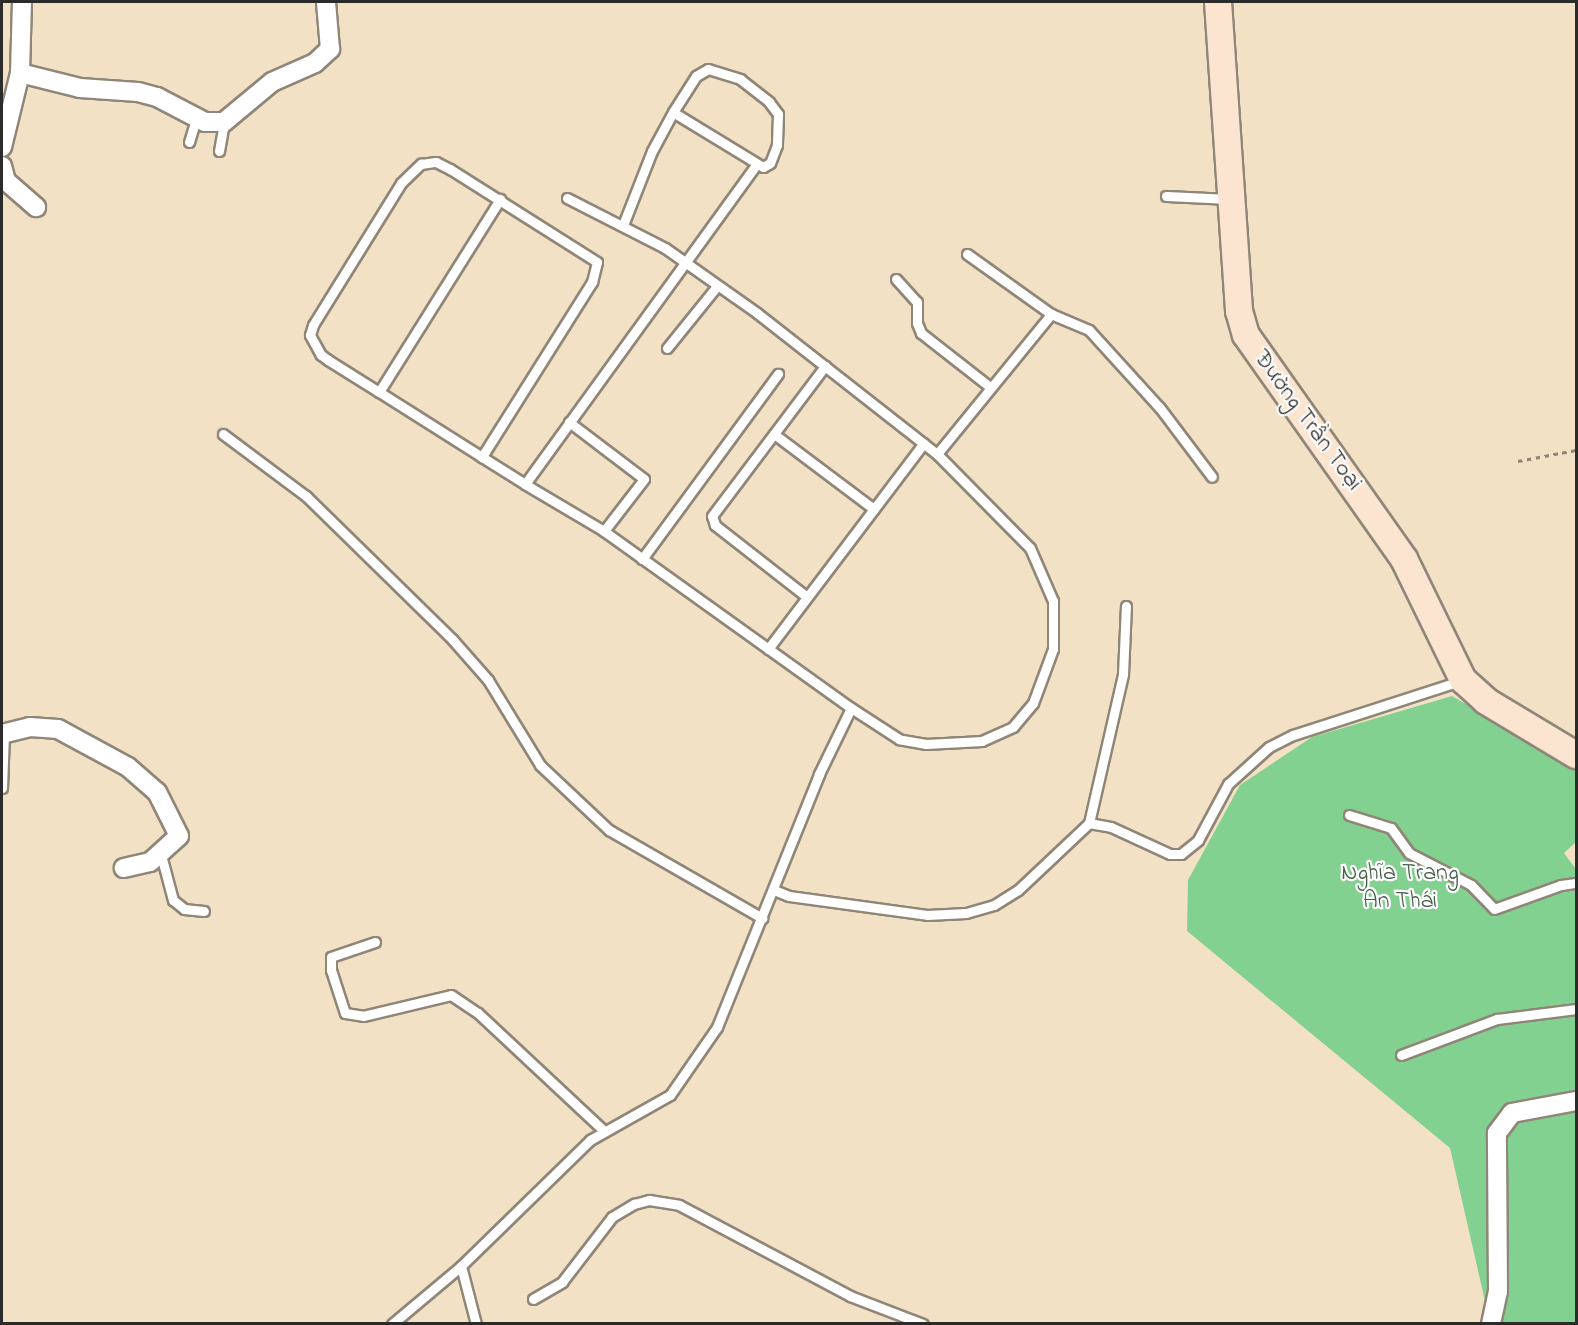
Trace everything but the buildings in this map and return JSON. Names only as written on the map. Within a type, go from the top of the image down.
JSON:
[{"type":"street","points":[[2,147],[20,73],[22,2]]},
{"type":"street","points":[[20,73],[80,88],[138,92],[157,97],[196,119],[224,122],[272,82],[315,63],[330,49],[326,2]]},
{"type":"street","name":"Đường Trần Toại","points":[[1218,2],[1239,311],[1246,334],[1404,559],[1463,681],[1486,701],[1576,755]]},
{"type":"street","points":[[2,166],[6,181],[36,207]]},
{"type":"street","points":[[3,734],[30,727],[58,729],[142,777],[156,792],[180,832],[160,855],[139,867],[124,868]]},
{"type":"street","points":[[1491,1323],[1498,1292],[1497,1132],[1512,1113],[1576,1101]]},
{"type":"lane","points":[[623,225],[652,151],[673,112],[696,76],[708,69],[741,79],[756,88],[778,114],[781,130],[770,163],[763,166],[673,112]]},
{"type":"lane","points":[[189,142],[196,119]]},
{"type":"lane","points":[[219,151],[224,122]]},
{"type":"lane","points":[[482,457],[579,303],[598,266],[587,253],[436,162],[415,167],[401,183],[310,335],[321,355],[379,392],[482,457],[525,484],[604,531],[851,708],[899,739],[956,745],[982,741],[1003,734],[1020,720],[1047,673],[1053,649],[1053,601],[1034,556],[999,513],[924,443],[685,262],[623,225],[567,198]]},
{"type":"lane","points":[[525,484],[757,164]]},
{"type":"lane","points":[[1166,196],[1231,199]]},
{"type":"lane","points":[[379,392],[500,199]]},
{"type":"lane","points":[[967,254],[1051,314],[1089,330],[1160,408],[1212,477]]},
{"type":"lane","points":[[896,279],[917,302],[921,333],[990,387]]},
{"type":"lane","points":[[667,348],[717,286]]},
{"type":"lane","points":[[937,454],[1051,314]]},
{"type":"lane","points":[[807,597],[713,522],[712,516],[825,366]]},
{"type":"lane","points":[[642,559],[778,374]]},
{"type":"lane","points":[[569,422],[644,479],[604,531]]},
{"type":"lane","points":[[223,434],[306,496],[452,639],[488,680],[540,765],[609,830],[762,918]]},
{"type":"lane","points":[[774,434],[874,509]]},
{"type":"lane","points":[[768,649],[924,443]]},
{"type":"lane","points":[[774,890],[789,897],[927,915],[966,913],[994,905],[1018,890],[1089,823],[1123,674],[1126,606]]},
{"type":"lane","points":[[1089,823],[1111,827],[1170,854],[1181,854],[1198,840],[1228,784],[1269,747],[1293,735],[1463,681]]},
{"type":"lane","points":[[392,1323],[461,1266],[590,1140],[670,1095],[717,1027],[819,774],[851,708]]},
{"type":"lane","points":[[2,788],[3,734]]},
{"type":"lane","points":[[1349,815],[1391,828],[1409,853],[1471,885],[1494,909],[1560,885],[1576,883]]},
{"type":"lane","points":[[160,855],[177,906],[204,911]]},
{"type":"lane","points":[[375,942],[332,957],[331,970],[345,1013],[363,1016],[451,994],[478,1012],[604,1131]]},
{"type":"lane","points":[[1401,1055],[1497,1019],[1576,1009]]},
{"type":"lane","points":[[533,1299],[562,1282],[612,1217],[634,1204],[649,1200],[679,1205],[850,1296],[923,1323]]},
{"type":"lane","points":[[461,1266],[476,1323]]},
{"type":"path","points":[[1518,461],[1576,450]]},
{"type":"green space","name":"Nghĩa Trang An Thái","points":[[1452,696],[1576,767],[1576,842],[1564,853],[1576,869],[1576,1323],[1490,1323],[1450,1148],[1187,931],[1188,880],[1240,785],[1312,737]]}]
